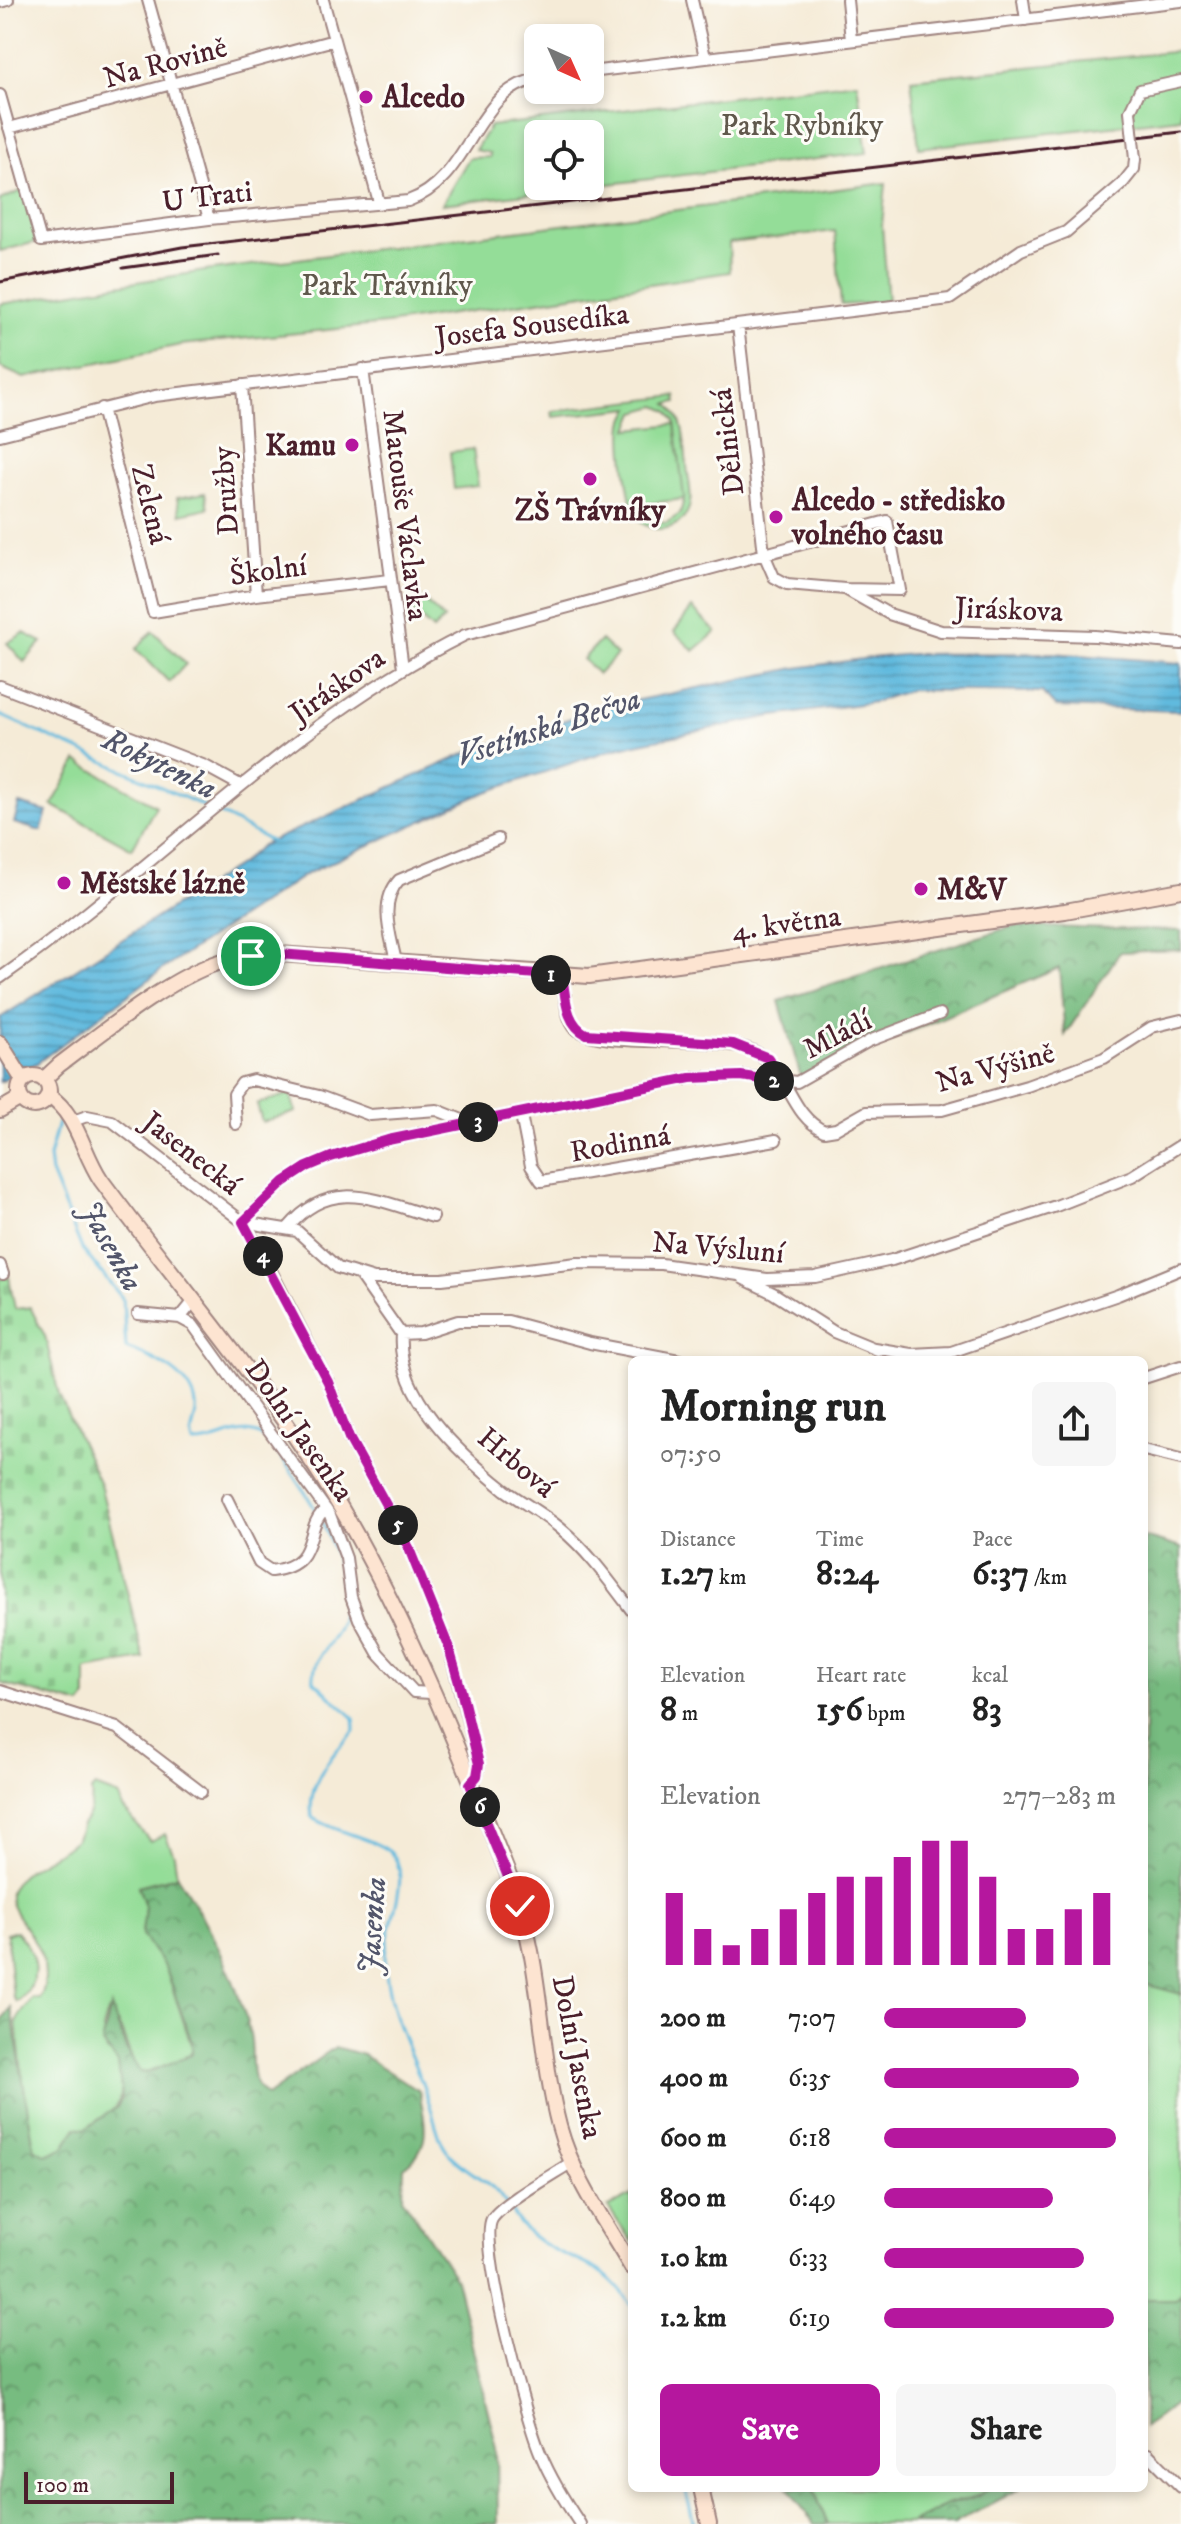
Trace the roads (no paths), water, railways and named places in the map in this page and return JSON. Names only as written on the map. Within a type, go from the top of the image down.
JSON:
[{"type":"street","points":[[0,2],[8,0]]},
{"type":"street","points":[[148,0],[209,219]]},
{"type":"street","points":[[323,0],[379,202]]},
{"type":"street","points":[[692,0],[705,57]]},
{"type":"street","points":[[847,0],[851,40]]},
{"type":"street","points":[[1023,0],[1026,20]]},
{"type":"street","points":[[604,70],[1181,1]]},
{"type":"street","name":"Na Rovině","points":[[9,128],[334,40]]},
{"type":"street","name":"Josefa Sousedíka","points":[[0,435],[102,408],[242,385],[950,299],[1021,250],[1056,236],[1084,218],[1122,184],[1134,169],[1130,111],[1140,90],[1181,81]]},
{"type":"street","name":"U Trati","points":[[9,128],[41,241],[209,219],[408,201],[430,192],[457,163],[497,99],[524,82]]},
{"type":"street","points":[[0,95],[9,128]]},
{"type":"street","name":"Dělnická","points":[[738,325],[764,554]]},
{"type":"street","name":"Matouše Václavka","points":[[363,369],[403,668]]},
{"type":"street","name":"Družby","points":[[242,385],[256,595]]},
{"type":"street","name":"Zelená","points":[[102,408],[153,612]]},
{"type":"street","name":"Jiráskova","points":[[0,978],[238,784],[403,668],[465,635],[764,554],[887,521],[900,590],[787,584],[769,572],[764,554]]},
{"type":"street","name":"Školní","points":[[153,612],[256,595],[390,580]]},
{"type":"street","name":"Jiráskova","points":[[845,589],[889,614],[941,631],[1095,636],[1181,644]]},
{"type":"street","points":[[889,590],[889,614]]},
{"type":"street","points":[[0,686],[205,766],[238,784]]},
{"type":"street","points":[[396,962],[387,916],[392,887],[399,880],[498,839]]},
{"type":"street","name":"4. května","points":[[44,1079],[59,1065],[184,978],[217,963],[251,956],[279,954],[562,976],[638,971],[1065,911],[1181,890]]},
{"type":"street","name":"Na Výšině","points":[[562,976],[570,1020],[576,1029],[586,1034],[733,1044],[768,1058],[800,1113],[824,1131],[836,1129],[866,1112],[942,1110],[1027,1086],[1104,1058],[1152,1027],[1181,1020]]},
{"type":"street","name":"Mládí","points":[[243,1222],[284,1182],[307,1167],[388,1140],[690,1078],[741,1076],[797,1082],[869,1041],[940,1014]]},
{"type":"street","points":[[0,1043],[22,1078]]},
{"type":"street","points":[[0,1110],[19,1099],[35,1104],[49,1096],[50,1085],[44,1079],[22,1078]]},
{"type":"street","points":[[19,1099],[17,1089],[22,1078]]},
{"type":"street","points":[[236,1124],[234,1094],[242,1083],[253,1080],[319,1096],[370,1115],[437,1110],[472,1124]]},
{"type":"street","name":"Dolní Jasenka","points":[[49,1096],[66,1109],[91,1164],[284,1423],[339,1506],[376,1570],[512,1885],[528,1937],[556,2113],[572,2162],[628,2261]]},
{"type":"street","name":"Rodinná","points":[[521,1115],[531,1166],[541,1181],[776,1140]]},
{"type":"street","name":"Jasenecká","points":[[73,1121],[87,1116],[112,1121],[243,1222],[290,1305],[328,1382],[349,1438],[412,1555],[449,1648],[461,1690],[479,1764],[477,1776],[470,1784]]},
{"type":"street","name":"Na Výsluní","points":[[243,1222],[288,1228],[307,1237],[338,1268],[361,1277],[442,1279],[577,1263],[661,1264],[739,1276],[815,1277],[892,1260],[1096,1191],[1132,1176],[1181,1145]]},
{"type":"street","points":[[288,1228],[317,1200],[333,1196],[394,1203],[433,1217]]},
{"type":"street","points":[[874,1348],[911,1354],[951,1352],[1118,1295],[1181,1269]]},
{"type":"street","points":[[739,1276],[773,1293],[834,1332],[897,1356]]},
{"type":"street","name":"Hrbová","points":[[361,1277],[401,1334],[400,1349],[408,1383],[438,1423],[475,1465],[584,1550],[628,1606]]},
{"type":"street","points":[[138,1314],[180,1318],[193,1302]]},
{"type":"street","name":"Dolní Jasenka","points":[[180,1318],[193,1325],[322,1512],[346,1558],[352,1604],[369,1638],[409,1688],[418,1693],[431,1693]]},
{"type":"street","points":[[401,1334],[421,1333],[458,1321],[508,1321],[590,1343],[658,1356]]},
{"type":"street","points":[[1148,1377],[1181,1366]]},
{"type":"street","points":[[1148,1451],[1181,1459]]},
{"type":"street","name":"Dolní Jasenka","points":[[227,1499],[259,1563],[267,1570],[287,1567],[302,1557],[312,1541],[322,1512]]},
{"type":"street","points":[[0,1691],[117,1728],[201,1792]]},
{"type":"street","name":"Dolní Jasenka","points":[[572,2162],[498,2212],[489,2230],[498,2303],[512,2366],[541,2456],[580,2524]]},
{"type":"street","points":[[1148,2454],[1181,2487]]},
{"type":"street","points":[[702,2492],[709,2524]]},
{"type":"water","name":"Vsetínská Bečva","points":[[1053,653],[1181,663],[1181,711],[1056,707],[1042,692],[910,690],[874,702],[767,717],[616,748],[483,793],[308,873],[163,969],[37,1063],[0,1082],[0,1018],[240,864],[262,845],[469,752],[604,707],[796,668],[913,654]]},
{"type":"water","points":[[19,804],[47,812],[41,831],[14,823]]},
{"type":"waterway","name":"Rokytenka","points":[[0,715],[208,808]]},
{"type":"waterway","name":"Rokytenka","points":[[215,811],[272,842]]},
{"type":"waterway","name":"Jasenka","points":[[58,1123],[49,1157],[51,1173],[82,1249],[123,1299],[126,1348],[160,1363],[190,1389],[196,1412],[193,1443],[246,1432],[259,1435],[269,1442],[310,1501],[328,1536],[340,1574],[342,1615],[336,1632],[317,1663],[314,1681],[354,1718],[355,1731],[330,1759],[317,1781],[311,1804],[312,1817],[383,1847],[397,1861],[399,1888],[386,1947],[387,1977],[394,2011],[442,2143],[457,2161],[497,2192],[530,2234],[558,2252],[596,2269],[628,2301]]},
{"type":"waterway","name":"Jasenka","points":[[686,2492],[694,2524]]},
{"type":"railway","points":[[0,282],[182,247],[1181,132]]},
{"type":"railway","points":[[123,268],[218,255]]},
{"type":"place","name":"Alcedo","points":[[366,97]]},
{"type":"place","name":"Kamu","points":[[352,445]]},
{"type":"place","name":"ZŠ Trávníky","points":[[590,479]]},
{"type":"place","name":"Alcedo - středisko volného času","points":[[776,517]]},
{"type":"place","name":"Městské lázně","points":[[64,883]]},
{"type":"place","name":"M&V","points":[[921,889]]},
{"type":"park label","name":"Park Rybníky","points":[[802,125]]},
{"type":"park label","name":"Park Trávníky","points":[[387,285]]}]
